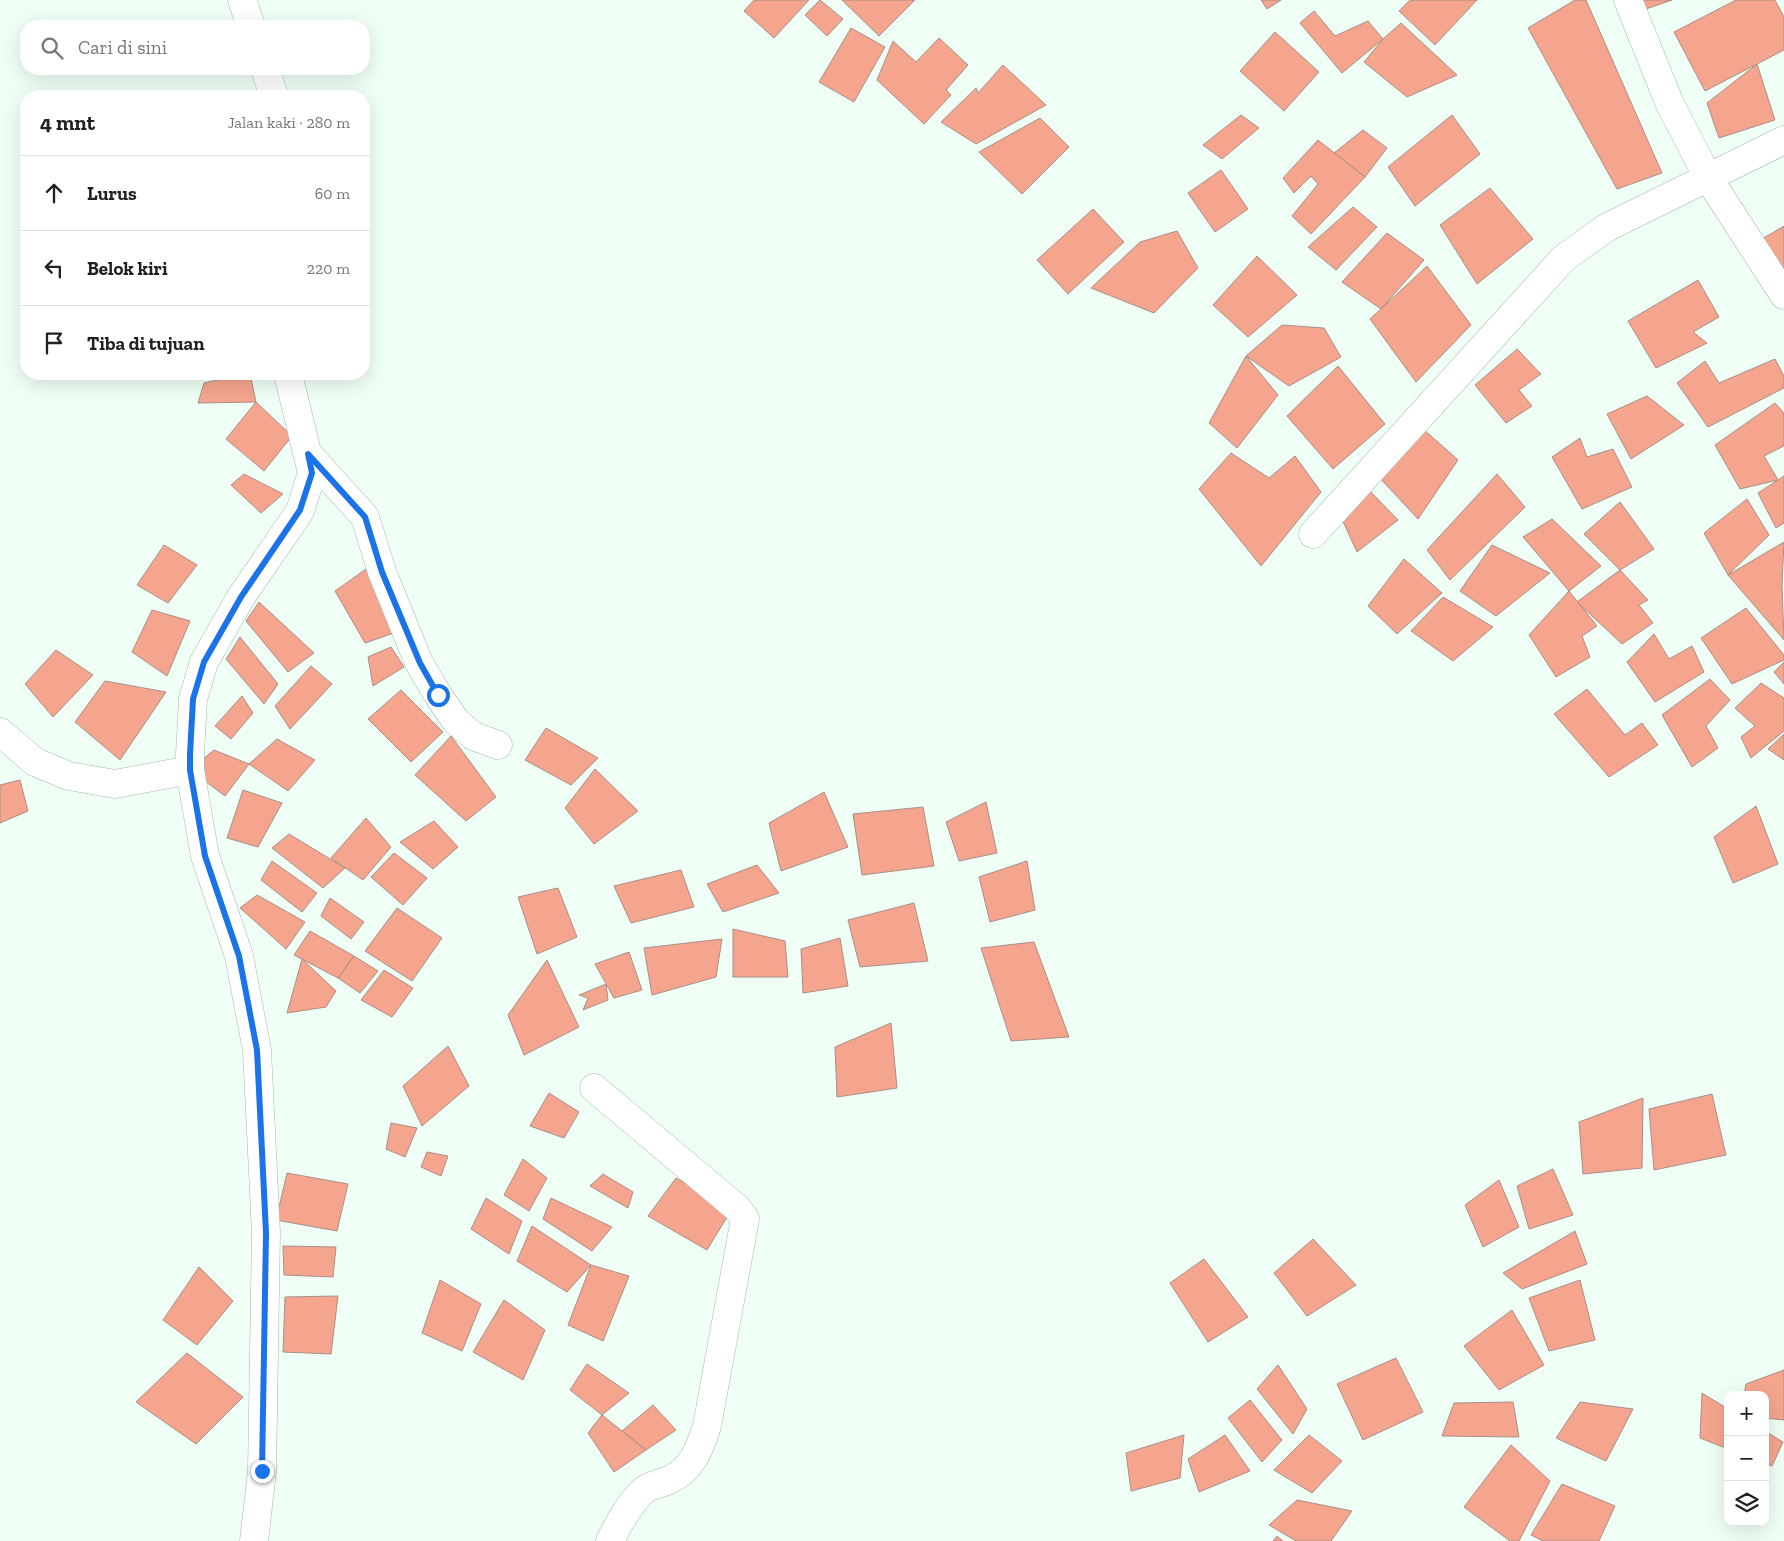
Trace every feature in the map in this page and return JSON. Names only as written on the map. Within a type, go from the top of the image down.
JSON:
[{"type":"street","points":[[242,0],[249,20]]},
{"type":"street","points":[[1628,0],[1669,102],[1706,176],[1784,295]]},
{"type":"street","points":[[267,75],[272,90]]},
{"type":"street","points":[[1313,534],[1564,258],[1606,228],[1706,176],[1784,140]]},
{"type":"street","points":[[254,1541],[262,1471],[266,1233],[257,1050],[239,956],[205,856],[190,770],[193,699],[204,662],[241,597],[300,510],[312,473],[290,380]]},
{"type":"street","points":[[308,454],[365,517],[382,572],[420,663],[438,695],[455,720],[473,736],[498,745]]},
{"type":"street","points":[[0,732],[35,762],[69,776],[115,784],[190,770]]},
{"type":"street","points":[[594,1088],[737,1208],[745,1220],[708,1426],[700,1448],[690,1465],[671,1480],[645,1489],[624,1514],[610,1541]]},
{"type":"building","points":[[754,0],[809,0],[774,38],[744,11]]},
{"type":"building","points":[[820,0],[843,19],[827,36],[805,15]]},
{"type":"building","points":[[842,0],[915,0],[879,36]]},
{"type":"building","points":[[1261,0],[1281,0],[1267,9]]},
{"type":"building","points":[[1410,0],[1477,0],[1435,45],[1399,11]]},
{"type":"building","points":[[1575,0],[1586,0],[1662,173],[1617,189],[1528,28]]},
{"type":"building","points":[[1635,0],[1672,0],[1640,11]]},
{"type":"building","points":[[1736,0],[1775,0],[1784,17],[1784,50],[1705,91],[1674,32]]},
{"type":"building","points":[[1314,11],[1335,36],[1368,21],[1383,39],[1342,73],[1300,23]]},
{"type":"building","points":[[1401,23],[1457,75],[1407,97],[1364,62],[1383,39]]},
{"type":"building","points":[[851,28],[885,47],[854,102],[819,82]]},
{"type":"building","points":[[1275,32],[1319,72],[1284,111],[1240,71]]},
{"type":"building","points":[[939,38],[968,65],[946,90],[951,95],[924,124],[877,80],[893,41],[916,62]]},
{"type":"building","points":[[1757,64],[1775,120],[1719,138],[1707,103]]},
{"type":"building","points":[[1003,65],[1046,105],[976,144],[941,122],[976,88],[978,93]]},
{"type":"building","points":[[1241,115],[1259,128],[1222,159],[1203,145]]},
{"type":"building","points":[[1452,115],[1480,154],[1415,206],[1388,167]]},
{"type":"building","points":[[1040,118],[1069,147],[1022,194],[979,152]]},
{"type":"building","points":[[1363,130],[1387,148],[1365,177],[1334,153]]},
{"type":"building","points":[[1318,140],[1365,177],[1311,234],[1292,216],[1318,184],[1311,176],[1294,193],[1283,178]]},
{"type":"building","points":[[1221,170],[1248,209],[1215,232],[1188,193]]},
{"type":"building","points":[[1490,188],[1533,239],[1477,284],[1440,225]]},
{"type":"building","points":[[1353,207],[1377,227],[1336,270],[1308,247]]},
{"type":"building","points":[[1093,209],[1124,242],[1068,294],[1037,260]]},
{"type":"building","points":[[1784,226],[1784,287],[1757,242]]},
{"type":"building","points":[[1177,231],[1198,268],[1154,313],[1091,288],[1140,242]]},
{"type":"building","points":[[1387,233],[1424,260],[1381,309],[1342,282]]},
{"type":"building","points":[[1257,256],[1297,295],[1248,337],[1213,305]]},
{"type":"building","points":[[1427,266],[1471,325],[1416,382],[1370,319]]},
{"type":"building","points":[[1698,280],[1719,317],[1693,332],[1707,343],[1656,368],[1628,321]]},
{"type":"building","points":[[1282,325],[1324,328],[1341,357],[1289,386],[1246,356]]},
{"type":"building","points":[[1517,349],[1541,374],[1519,390],[1532,406],[1506,423],[1475,385]]},
{"type":"building","points":[[1246,356],[1278,395],[1237,448],[1209,423]]},
{"type":"building","points":[[1775,359],[1784,376],[1784,388],[1708,427],[1677,383],[1705,361],[1719,383]]},
{"type":"building","points":[[1338,366],[1385,424],[1333,469],[1287,416]]},
{"type":"building","points":[[217,380],[251,380],[256,402],[198,403],[204,383]]},
{"type":"building","points":[[1647,396],[1684,425],[1631,459],[1607,414]]},
{"type":"building","points":[[256,402],[292,436],[264,471],[226,439]]},
{"type":"building","points":[[1775,403],[1784,413],[1784,446],[1764,456],[1778,480],[1740,489],[1715,445]]},
{"type":"building","points":[[1422,428],[1458,460],[1418,519],[1378,476]]},
{"type":"building","points":[[1580,438],[1587,457],[1613,449],[1632,487],[1582,509],[1552,457]]},
{"type":"building","points":[[1231,453],[1269,478],[1295,456],[1321,492],[1261,566],[1199,489]]},
{"type":"building","points":[[244,474],[283,494],[261,513],[231,485]]},
{"type":"building","points":[[1497,474],[1525,507],[1450,580],[1427,550]]},
{"type":"building","points":[[1784,476],[1784,523],[1776,528],[1758,493]]},
{"type":"building","points":[[1369,490],[1398,520],[1357,552],[1341,517]]},
{"type":"building","points":[[1747,499],[1769,535],[1728,575],[1704,533]]},
{"type":"building","points":[[1620,502],[1654,549],[1620,570],[1584,534]]},
{"type":"building","points":[[1552,519],[1601,566],[1569,591],[1523,537]]},
{"type":"building","points":[[1784,542],[1782,585],[1784,640],[1728,575]]},
{"type":"building","points":[[164,545],[197,565],[168,603],[137,585]]},
{"type":"building","points":[[1492,545],[1550,573],[1496,616],[1460,591]]},
{"type":"building","points":[[1404,559],[1442,593],[1397,634],[1368,606]]},
{"type":"building","points":[[366,569],[394,633],[365,643],[335,591]]},
{"type":"building","points":[[1620,570],[1648,600],[1639,605],[1653,623],[1622,644],[1577,602]]},
{"type":"building","points":[[1569,591],[1597,626],[1582,636],[1590,657],[1556,677],[1529,635]]},
{"type":"building","points":[[1443,597],[1493,627],[1453,661],[1411,631]]},
{"type":"building","points":[[259,602],[314,653],[288,672],[246,621]]},
{"type":"building","points":[[1746,608],[1784,655],[1784,660],[1732,684],[1701,638]]},
{"type":"building","points":[[152,610],[190,621],[167,676],[132,652]]},
{"type":"building","points":[[1654,634],[1669,659],[1692,646],[1704,672],[1655,702],[1627,662]]},
{"type":"building","points":[[240,637],[278,684],[264,704],[226,659]]},
{"type":"building","points":[[391,647],[404,667],[373,686],[368,657]]},
{"type":"building","points":[[56,650],[93,675],[53,717],[25,684]]},
{"type":"building","points":[[1784,662],[1784,684],[1774,672]]},
{"type":"building","points":[[311,666],[332,684],[290,729],[275,706]]},
{"type":"building","points":[[1710,679],[1730,700],[1706,726],[1718,748],[1692,767],[1662,715]]},
{"type":"building","points":[[105,681],[166,692],[120,760],[75,722]]},
{"type":"building","points":[[1761,683],[1784,698],[1784,731],[1751,758],[1741,737],[1755,726],[1735,708]]},
{"type":"building","points":[[1587,689],[1625,735],[1642,723],[1658,745],[1609,777],[1554,714]]},
{"type":"building","points":[[401,690],[443,732],[411,762],[368,719]]},
{"type":"building","points":[[242,696],[253,713],[231,739],[215,726]]},
{"type":"building","points":[[546,728],[598,758],[571,785],[525,760]]},
{"type":"building","points":[[1784,734],[1784,760],[1768,749]]},
{"type":"building","points":[[451,736],[496,797],[466,821],[415,775]]},
{"type":"building","points":[[277,739],[315,760],[288,791],[249,764]]},
{"type":"building","points":[[214,750],[249,764],[225,796],[190,770]]},
{"type":"building","points":[[595,769],[638,811],[594,844],[565,808]]},
{"type":"building","points":[[20,780],[28,811],[0,823],[0,785]]},
{"type":"building","points":[[243,790],[282,803],[258,847],[227,838]]},
{"type":"building","points":[[824,792],[848,847],[781,871],[769,823]]},
{"type":"building","points":[[986,802],[997,853],[959,861],[946,822]]},
{"type":"building","points":[[1756,806],[1778,864],[1733,883],[1714,837]]},
{"type":"building","points":[[923,807],[934,866],[862,875],[853,814]]},
{"type":"building","points":[[366,818],[391,847],[363,880],[331,858]]},
{"type":"building","points":[[434,821],[458,847],[433,869],[400,842]]},
{"type":"building","points":[[289,834],[345,868],[323,888],[272,848]]},
{"type":"building","points":[[394,853],[427,878],[403,905],[371,877]]},
{"type":"building","points":[[272,861],[317,893],[302,912],[261,880]]},
{"type":"building","points":[[1027,861],[1035,910],[990,922],[979,877]]},
{"type":"building","points":[[757,865],[779,893],[723,912],[707,884]]},
{"type":"building","points":[[681,870],[694,907],[631,923],[614,886]]},
{"type":"building","points":[[558,888],[577,937],[537,954],[518,897]]},
{"type":"building","points":[[257,895],[305,922],[286,949],[240,908]]},
{"type":"building","points":[[330,898],[364,922],[351,939],[321,916]]},
{"type":"building","points":[[914,903],[928,961],[860,967],[848,920]]},
{"type":"building","points":[[397,908],[442,938],[412,981],[365,951]]},
{"type":"building","points":[[733,929],[785,941],[788,977],[733,977]]},
{"type":"building","points":[[310,931],[354,956],[338,978],[294,955]]},
{"type":"building","points":[[840,938],[848,986],[803,993],[801,949]]},
{"type":"building","points":[[722,939],[716,977],[652,995],[644,948]]},
{"type":"building","points":[[1034,942],[1069,1037],[1011,1041],[981,948]]},
{"type":"building","points":[[629,952],[642,990],[614,998],[595,964]]},
{"type":"building","points":[[354,956],[378,971],[360,993],[338,978]]},
{"type":"building","points":[[302,959],[336,991],[326,1007],[287,1013]]},
{"type":"building","points":[[547,960],[579,1027],[524,1055],[508,1015]]},
{"type":"building","points":[[384,970],[413,988],[392,1017],[361,1000]]},
{"type":"building","points":[[606,984],[608,1000],[583,1010],[588,998],[579,995]]},
{"type":"building","points":[[891,1023],[897,1088],[837,1097],[835,1047]]},
{"type":"building","points":[[448,1046],[469,1086],[422,1126],[403,1086]]},
{"type":"building","points":[[549,1093],[579,1112],[564,1138],[530,1126]]},
{"type":"building","points":[[1712,1094],[1726,1155],[1654,1170],[1649,1109]]},
{"type":"building","points":[[1643,1098],[1642,1168],[1583,1174],[1579,1122]]},
{"type":"building","points":[[391,1123],[417,1128],[405,1157],[386,1149]]},
{"type":"building","points":[[427,1152],[448,1156],[441,1176],[421,1167]]},
{"type":"building","points":[[523,1159],[547,1178],[529,1211],[504,1195]]},
{"type":"building","points":[[1553,1169],[1573,1215],[1529,1229],[1517,1186]]},
{"type":"building","points":[[287,1173],[348,1184],[337,1231],[276,1220]]},
{"type":"building","points":[[603,1174],[633,1192],[628,1208],[590,1186]]},
{"type":"building","points":[[676,1178],[732,1209],[707,1250],[648,1216]]},
{"type":"building","points":[[1499,1180],[1519,1227],[1483,1247],[1465,1205]]},
{"type":"building","points":[[486,1198],[522,1221],[509,1254],[471,1229]]},
{"type":"building","points":[[551,1198],[612,1227],[592,1251],[543,1219]]},
{"type":"building","points":[[532,1226],[591,1265],[567,1292],[517,1261]]},
{"type":"building","points":[[1575,1231],[1587,1264],[1522,1289],[1503,1273]]},
{"type":"building","points":[[1313,1239],[1356,1285],[1307,1316],[1274,1273]]},
{"type":"building","points":[[283,1246],[336,1247],[333,1277],[284,1275]]},
{"type":"building","points":[[1204,1259],[1248,1317],[1208,1342],[1170,1283]]},
{"type":"building","points":[[591,1265],[629,1276],[603,1341],[568,1325]]},
{"type":"building","points":[[199,1267],[233,1301],[197,1345],[163,1320]]},
{"type":"building","points":[[440,1280],[481,1304],[462,1351],[422,1333]]},
{"type":"building","points":[[1580,1280],[1595,1340],[1549,1351],[1529,1298]]},
{"type":"building","points":[[338,1296],[331,1354],[283,1352],[285,1297]]},
{"type":"building","points":[[504,1300],[545,1330],[523,1380],[473,1352]]},
{"type":"building","points":[[1512,1310],[1544,1365],[1499,1390],[1464,1346]]},
{"type":"building","points":[[187,1353],[243,1397],[196,1444],[136,1402]]},
{"type":"building","points":[[1396,1358],[1423,1412],[1363,1440],[1337,1384]]},
{"type":"building","points":[[587,1364],[629,1393],[602,1415],[570,1390]]},
{"type":"building","points":[[1278,1365],[1307,1409],[1293,1434],[1257,1389]]},
{"type":"building","points":[[1784,1370],[1784,1420],[1769,1418],[1769,1391],[1745,1391],[1746,1384]]},
{"type":"building","points":[[1702,1393],[1724,1407],[1724,1447],[1700,1438]]},
{"type":"building","points":[[1250,1400],[1282,1440],[1262,1462],[1228,1418]]},
{"type":"building","points":[[1513,1402],[1519,1437],[1442,1436],[1454,1403]]},
{"type":"building","points":[[1580,1402],[1633,1409],[1606,1461],[1556,1438]]},
{"type":"building","points":[[653,1405],[676,1430],[646,1450],[622,1431]]},
{"type":"building","points":[[602,1415],[646,1450],[614,1472],[588,1433]]},
{"type":"building","points":[[1769,1433],[1783,1442],[1772,1466],[1769,1465]]},
{"type":"building","points":[[1184,1435],[1180,1478],[1131,1491],[1126,1453]]},
{"type":"building","points":[[1225,1435],[1250,1471],[1199,1492],[1188,1459]]},
{"type":"building","points":[[1309,1435],[1342,1461],[1312,1493],[1274,1470]]},
{"type":"building","points":[[1511,1445],[1550,1481],[1519,1541],[1510,1541],[1464,1507]]},
{"type":"building","points":[[1562,1484],[1615,1506],[1599,1541],[1543,1541],[1531,1535]]},
{"type":"building","points":[[1297,1500],[1352,1511],[1331,1541],[1296,1541],[1269,1525]]},
{"type":"building","points":[[1277,1536],[1283,1541],[1273,1541]]},
{"type":"route","points":[[262,1471],[266,1233],[257,1050],[239,956],[205,856],[190,770],[190,754],[193,699],[204,662],[241,597],[300,510],[309,489],[312,473],[308,454],[343,495],[356,504],[365,517],[382,572],[420,663],[438,695]]}]
